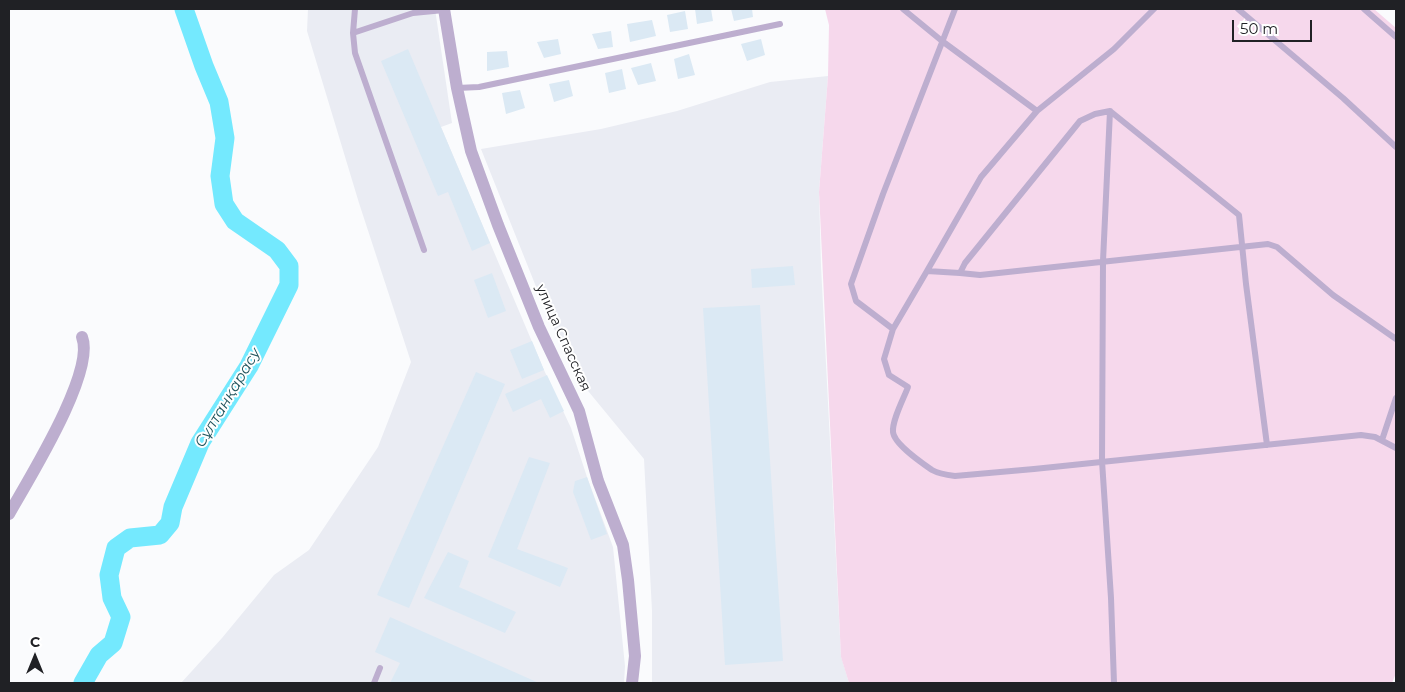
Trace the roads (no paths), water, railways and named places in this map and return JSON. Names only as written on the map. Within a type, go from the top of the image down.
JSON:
[{"type":"street","name":"улица Спасская","points":[[444,9],[457,88],[471,151],[539,327],[579,411],[598,481],[623,545],[635,656],[632,683]]},
{"type":"street","points":[[9,514],[71,400],[84,362],[85,345],[82,337]]},
{"type":"lane","points":[[355,9],[353,33],[355,53],[424,250]]},
{"type":"lane","points":[[353,33],[413,13],[444,9]]},
{"type":"lane","points":[[903,9],[942,41],[1037,111]]},
{"type":"lane","points":[[893,329],[856,301],[851,284],[883,194],[955,9]]},
{"type":"lane","points":[[1154,9],[1114,49],[1037,111],[981,177],[893,329],[884,360],[889,375],[908,387],[894,423],[893,433],[898,442],[933,470],[944,475],[955,476],[1361,435],[1375,437],[1396,448]]},
{"type":"lane","points":[[1238,9],[1343,98],[1396,147]]},
{"type":"lane","points":[[1364,9],[1396,37]]},
{"type":"lane","points":[[457,88],[479,87],[780,24]]},
{"type":"lane","points":[[1110,111],[1239,215],[1267,445]]},
{"type":"lane","points":[[1110,111],[1103,262],[1102,461],[1111,598],[1114,683]]},
{"type":"lane","points":[[960,273],[965,263],[1080,121],[1095,114],[1110,111]]},
{"type":"lane","points":[[927,271],[980,275],[1268,244],[1277,247],[1333,295],[1396,339]]},
{"type":"lane","points":[[1382,440],[1396,398]]},
{"type":"lane","points":[[374,683],[380,668]]},
{"type":"waterway","name":"Сұлтанқарасу","points":[[83,683],[99,655],[113,643],[121,617],[112,598],[109,575],[116,548],[130,538],[160,535],[170,523],[173,507],[200,443],[249,366],[289,285],[289,266],[277,250],[235,221],[224,204],[220,176],[225,138],[219,102],[184,9]]}]
